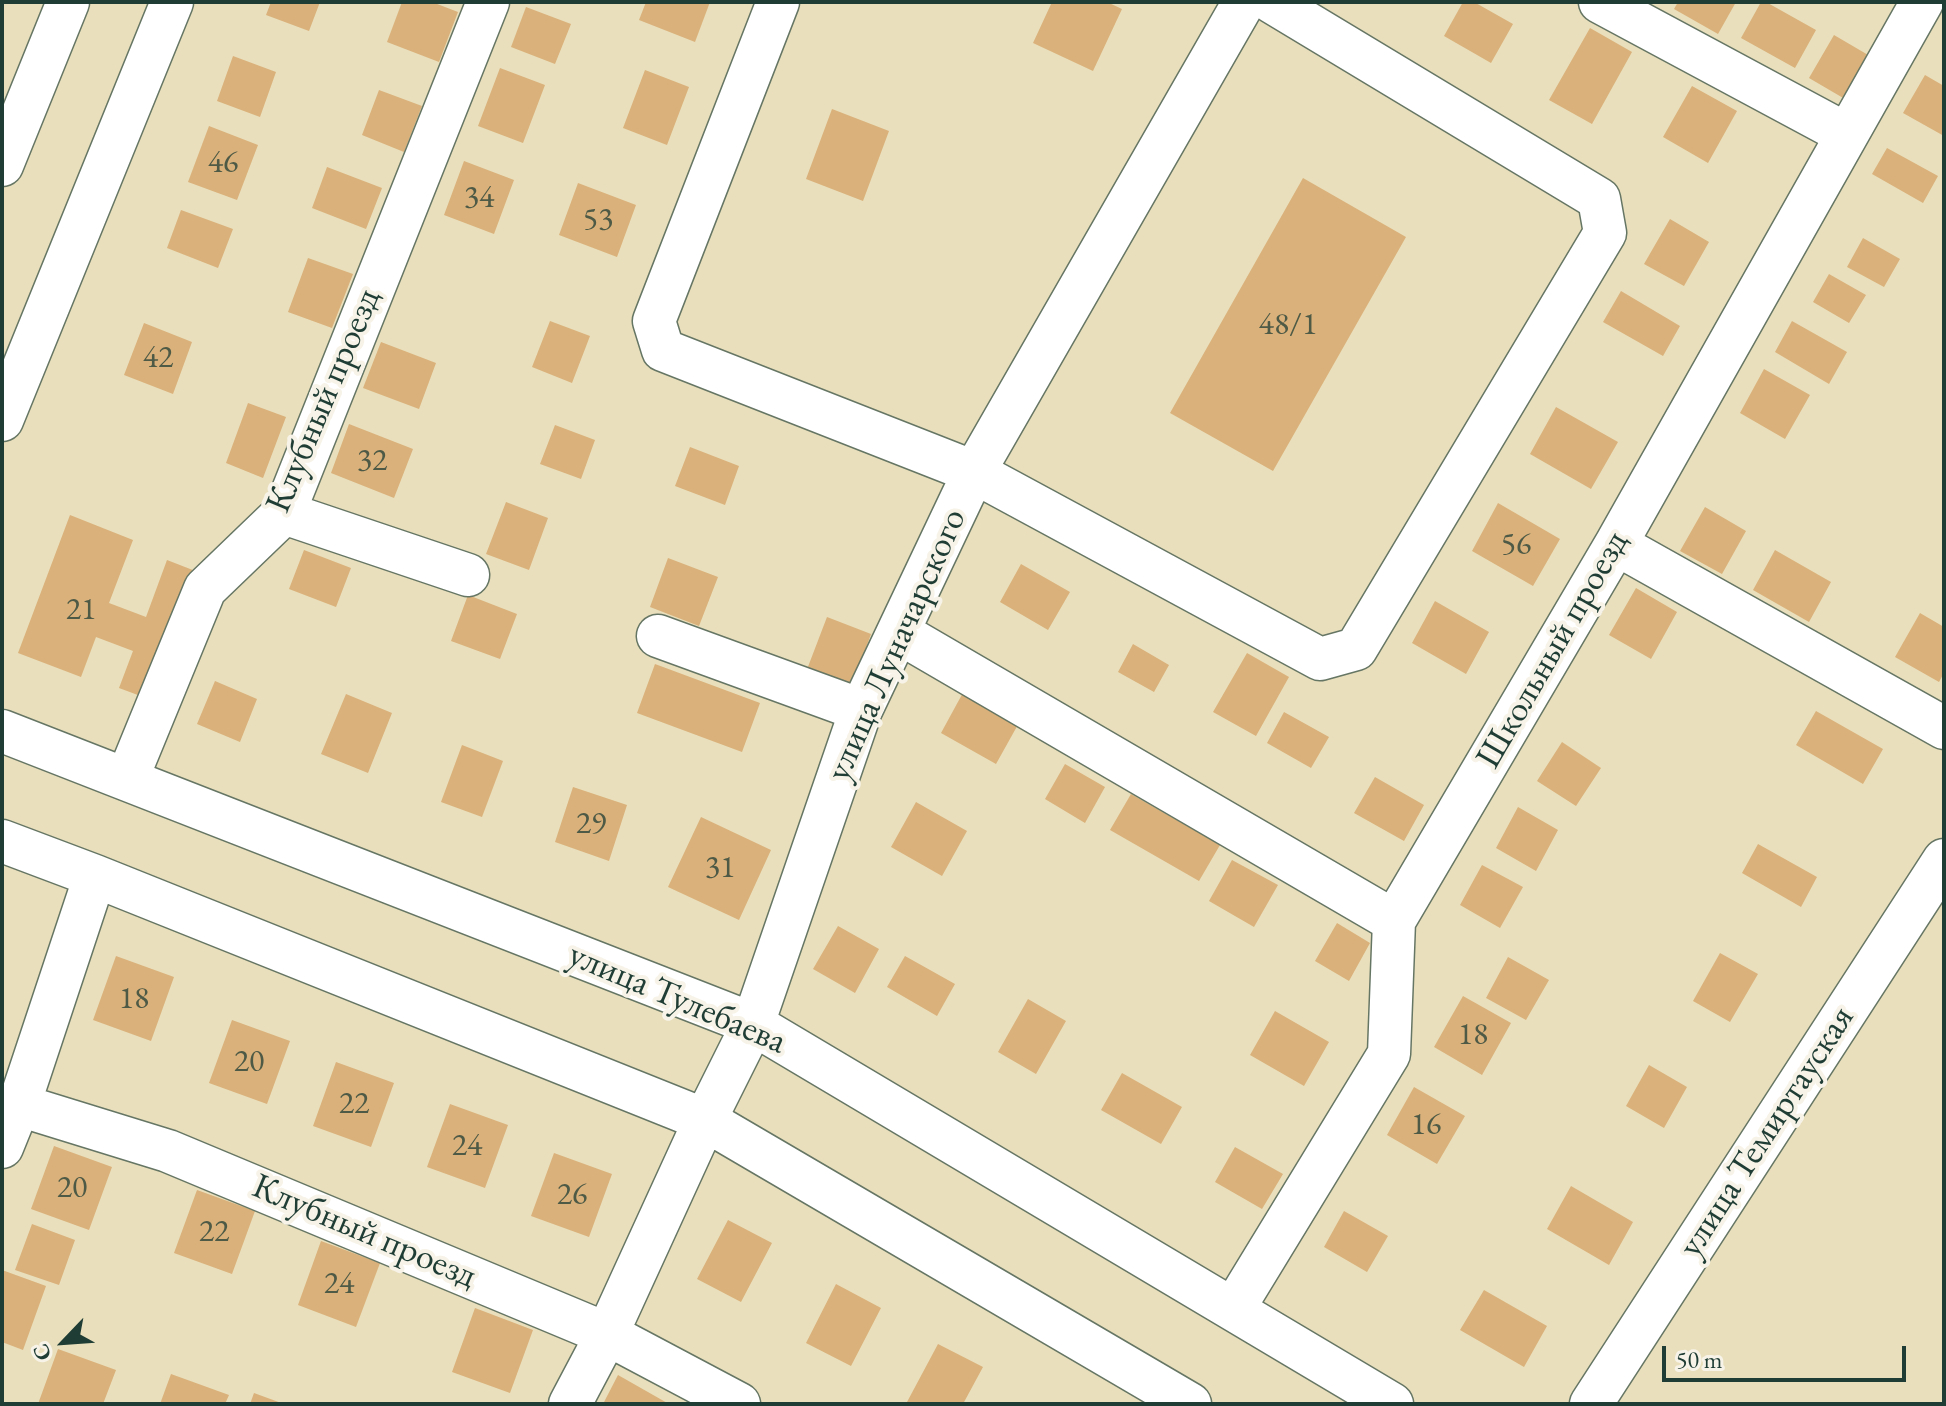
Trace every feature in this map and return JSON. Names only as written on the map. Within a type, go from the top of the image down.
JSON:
[{"type":"street","points":[[2,165],[68,2]]},
{"type":"street","points":[[2,420],[172,2]]},
{"type":"street","name":"Клубный проезд","points":[[127,779],[205,589],[284,513],[488,2]]},
{"type":"street","points":[[778,2],[654,321],[663,350],[974,472],[1320,659],[1356,649],[1605,233],[1599,199],[1272,2]]},
{"type":"street","name":"улица Луначарского","points":[[570,1404],[607,1334],[705,1120],[753,1024],[861,710],[974,472],[1244,2]]},
{"type":"street","points":[[1600,2],[1846,134]]},
{"type":"street","name":"Школьный проезд","points":[[1234,1308],[1389,1054],[1394,921],[1616,544],[1922,2]]},
{"type":"street","points":[[284,513],[468,575]]},
{"type":"street","points":[[1616,544],[1944,728]]},
{"type":"street","points":[[898,632],[1394,921]]},
{"type":"street","points":[[658,636],[861,710]]},
{"type":"street","name":"улица Тулебаева","points":[[2,731],[753,1024],[1392,1404]]},
{"type":"street","points":[[2,841],[705,1120],[1190,1404]]},
{"type":"street","name":"улица Темиртауская","points":[[1591,1404],[1944,860]]},
{"type":"street","points":[[2,1147],[19,1105],[95,876]]},
{"type":"street","name":"Клубный проезд","points":[[19,1105],[168,1151],[607,1334],[739,1404]]},
{"type":"building","points":[[271,2],[320,2],[309,31],[266,15]]},
{"type":"building","points":[[402,2],[432,2],[458,12],[439,62],[387,42]]},
{"type":"building","points":[[646,2],[710,2],[695,42],[639,20]]},
{"type":"building","points":[[1052,2],[1107,2],[1122,9],[1093,71],[1033,43]]},
{"type":"building","points":[[1463,2],[1474,2],[1513,24],[1491,63],[1444,36]]},
{"type":"building","points":[[1678,2],[1736,2],[1718,34],[1674,9]]},
{"type":"building","points":[[1761,2],[1816,30],[1795,68],[1741,38]]},
{"type":"building","points":[[526,7],[571,24],[555,64],[511,47]]},
{"type":"building","points":[[1590,28],[1632,52],[1592,124],[1549,100]]},
{"type":"building","points":[[1834,35],[1875,59],[1850,102],[1809,78]]},
{"type":"building","points":[[233,56],[276,72],[260,117],[217,101]]},
{"type":"building","points":[[500,68],[545,85],[523,143],[478,126]]},
{"type":"building","points":[[645,70],[689,87],[667,145],[623,128]]},
{"type":"building","points":[[1925,75],[1944,86],[1944,136],[1903,113]]},
{"type":"building","points":[[1692,86],[1737,111],[1708,163],[1663,137]]},
{"type":"building","points":[[379,90],[422,106],[404,152],[362,135]]},
{"type":"building","points":[[832,109],[889,131],[863,201],[806,179]]},
{"type":"building","points":[[209,126],[258,145],[237,200],[188,182]]},
{"type":"building","points":[[1887,148],[1938,176],[1923,203],[1872,174]]},
{"type":"building","points":[[464,161],[514,180],[494,234],[444,215]]},
{"type":"building","points":[[327,167],[382,188],[366,229],[312,208]]},
{"type":"building","points":[[1303,178],[1406,237],[1273,471],[1170,413]]},
{"type":"building","points":[[578,183],[636,205],[617,257],[559,235]]},
{"type":"building","points":[[181,210],[233,229],[218,268],[167,248]]},
{"type":"building","points":[[1670,219],[1709,242],[1684,286],[1644,264]]},
{"type":"building","points":[[1863,238],[1900,259],[1884,287],[1847,267]]},
{"type":"building","points":[[308,258],[353,274],[332,328],[288,312]]},
{"type":"building","points":[[1829,274],[1866,295],[1849,323],[1813,302]]},
{"type":"building","points":[[1621,291],[1680,326],[1663,356],[1603,322]]},
{"type":"building","points":[[550,321],[590,336],[572,383],[532,367]]},
{"type":"building","points":[[1792,321],[1847,352],[1829,384],[1775,352]]},
{"type":"building","points":[[144,323],[192,342],[173,394],[124,375]]},
{"type":"building","points":[[381,342],[436,363],[419,409],[363,388]]},
{"type":"building","points":[[1764,369],[1810,395],[1785,439],[1740,413]]},
{"type":"building","points":[[248,403],[286,417],[263,478],[226,463]]},
{"type":"building","points":[[1556,407],[1618,442],[1591,489],[1530,454]]},
{"type":"building","points":[[349,424],[413,449],[394,498],[331,473]]},
{"type":"building","points":[[555,425],[595,440],[581,479],[540,464]]},
{"type":"building","points":[[690,447],[739,466],[725,505],[675,486]]},
{"type":"building","points":[[506,502],[548,518],[529,570],[486,554]]},
{"type":"building","points":[[1498,503],[1560,539],[1533,586],[1472,551]]},
{"type":"building","points":[[1705,507],[1746,531],[1722,574],[1680,551]]},
{"type":"building","points":[[70,515],[133,540],[109,603],[146,617],[167,560],[203,574],[154,701],[119,688],[133,651],[96,637],[81,677],[18,653]]},
{"type":"building","points":[[304,550],[351,568],[336,607],[289,589]]},
{"type":"building","points":[[1775,550],[1831,582],[1809,622],[1753,590]]},
{"type":"building","points":[[668,558],[718,577],[699,626],[650,607]]},
{"type":"building","points":[[1021,564],[1070,592],[1048,630],[1000,602]]},
{"type":"building","points":[[1636,588],[1677,612],[1651,659],[1609,635]]},
{"type":"building","points":[[468,595],[517,614],[500,659],[451,641]]},
{"type":"building","points":[[1435,601],[1489,632],[1466,674],[1412,643]]},
{"type":"building","points":[[1920,613],[1944,627],[1944,673],[1939,682],[1895,657]]},
{"type":"building","points":[[827,617],[871,634],[851,689],[806,672]]},
{"type":"building","points":[[1133,644],[1169,665],[1154,692],[1118,672]]},
{"type":"building","points":[[1247,653],[1289,677],[1256,736],[1213,712]]},
{"type":"building","points":[[655,664],[760,703],[742,752],[637,713]]},
{"type":"building","points":[[215,681],[257,699],[240,742],[197,724]]},
{"type":"building","points":[[965,689],[1020,721],[996,764],[941,733]]},
{"type":"building","points":[[346,694],[392,713],[368,773],[321,754]]},
{"type":"building","points":[[1816,711],[1883,749],[1863,784],[1796,745]]},
{"type":"building","points":[[1284,712],[1329,737],[1311,768],[1267,743]]},
{"type":"building","points":[[1562,742],[1601,768],[1576,806],[1537,781]]},
{"type":"building","points":[[462,745],[503,761],[482,817],[441,802]]},
{"type":"building","points":[[1065,764],[1105,787],[1085,823],[1045,799]]},
{"type":"building","points":[[1375,777],[1424,805],[1404,841],[1354,813]]},
{"type":"building","points":[[573,787],[627,805],[609,861],[555,842]]},
{"type":"building","points":[[1131,794],[1220,845],[1199,881],[1110,830]]},
{"type":"building","points":[[916,802],[967,831],[942,876],[891,847]]},
{"type":"building","points":[[1518,807],[1558,830],[1536,871],[1496,848]]},
{"type":"building","points":[[701,817],[771,850],[739,920],[668,887]]},
{"type":"building","points":[[1758,844],[1817,877],[1801,907],[1742,873]]},
{"type":"building","points":[[1232,860],[1278,885],[1254,927],[1209,901]]},
{"type":"building","points":[[1482,865],[1523,887],[1500,928],[1460,905]]},
{"type":"building","points":[[1337,923],[1370,943],[1349,981],[1315,961]]},
{"type":"building","points":[[838,926],[879,949],[855,993],[813,969]]},
{"type":"building","points":[[1720,953],[1758,974],[1730,1022],[1693,1001]]},
{"type":"building","points":[[116,956],[174,977],[151,1041],[93,1020]]},
{"type":"building","points":[[905,956],[955,984],[937,1016],[887,987]]},
{"type":"building","points":[[1508,957],[1549,980],[1526,1020],[1486,998]]},
{"type":"building","points":[[1463,996],[1511,1023],[1482,1075],[1434,1047]]},
{"type":"building","points":[[1028,999],[1066,1021],[1036,1074],[998,1052]]},
{"type":"building","points":[[1275,1011],[1329,1042],[1304,1086],[1250,1055]]},
{"type":"building","points":[[232,1020],[290,1041],[267,1104],[209,1083]]},
{"type":"building","points":[[336,1062],[394,1083],[371,1147],[313,1126]]},
{"type":"building","points":[[1649,1065],[1687,1087],[1664,1128],[1626,1106]]},
{"type":"building","points":[[1122,1073],[1182,1107],[1161,1144],[1101,1110]]},
{"type":"building","points":[[1414,1087],[1465,1116],[1437,1164],[1387,1135]]},
{"type":"building","points":[[450,1104],[508,1125],[485,1188],[427,1167]]},
{"type":"building","points":[[54,1146],[112,1167],[89,1230],[31,1209]]},
{"type":"building","points":[[1235,1147],[1283,1174],[1262,1209],[1215,1182]]},
{"type":"building","points":[[554,1153],[612,1174],[589,1237],[531,1216]]},
{"type":"building","points":[[1571,1186],[1633,1222],[1609,1265],[1547,1229]]},
{"type":"building","points":[[197,1190],[255,1211],[232,1274],[174,1253]]},
{"type":"building","points":[[1344,1211],[1388,1236],[1367,1272],[1324,1247]]},
{"type":"building","points":[[728,1220],[772,1243],[741,1302],[697,1279]]},
{"type":"building","points":[[32,1224],[75,1240],[59,1285],[15,1270]]},
{"type":"building","points":[[321,1241],[380,1263],[356,1327],[298,1305]]},
{"type":"building","points":[[2,1270],[46,1286],[23,1350],[2,1342]]},
{"type":"building","points":[[836,1284],[881,1308],[851,1366],[806,1343]]},
{"type":"building","points":[[1484,1290],[1547,1326],[1524,1367],[1460,1330]]},
{"type":"building","points":[[475,1308],[533,1330],[510,1393],[452,1372]]},
{"type":"building","points":[[938,1344],[983,1367],[963,1404],[910,1404],[907,1402]]},
{"type":"building","points":[[58,1349],[116,1370],[103,1404],[38,1404]]},
{"type":"building","points":[[171,1374],[229,1395],[225,1404],[160,1404]]},
{"type":"building","points":[[618,1375],[669,1404],[603,1404]]},
{"type":"building","points":[[254,1393],[284,1404],[250,1404]]}]
